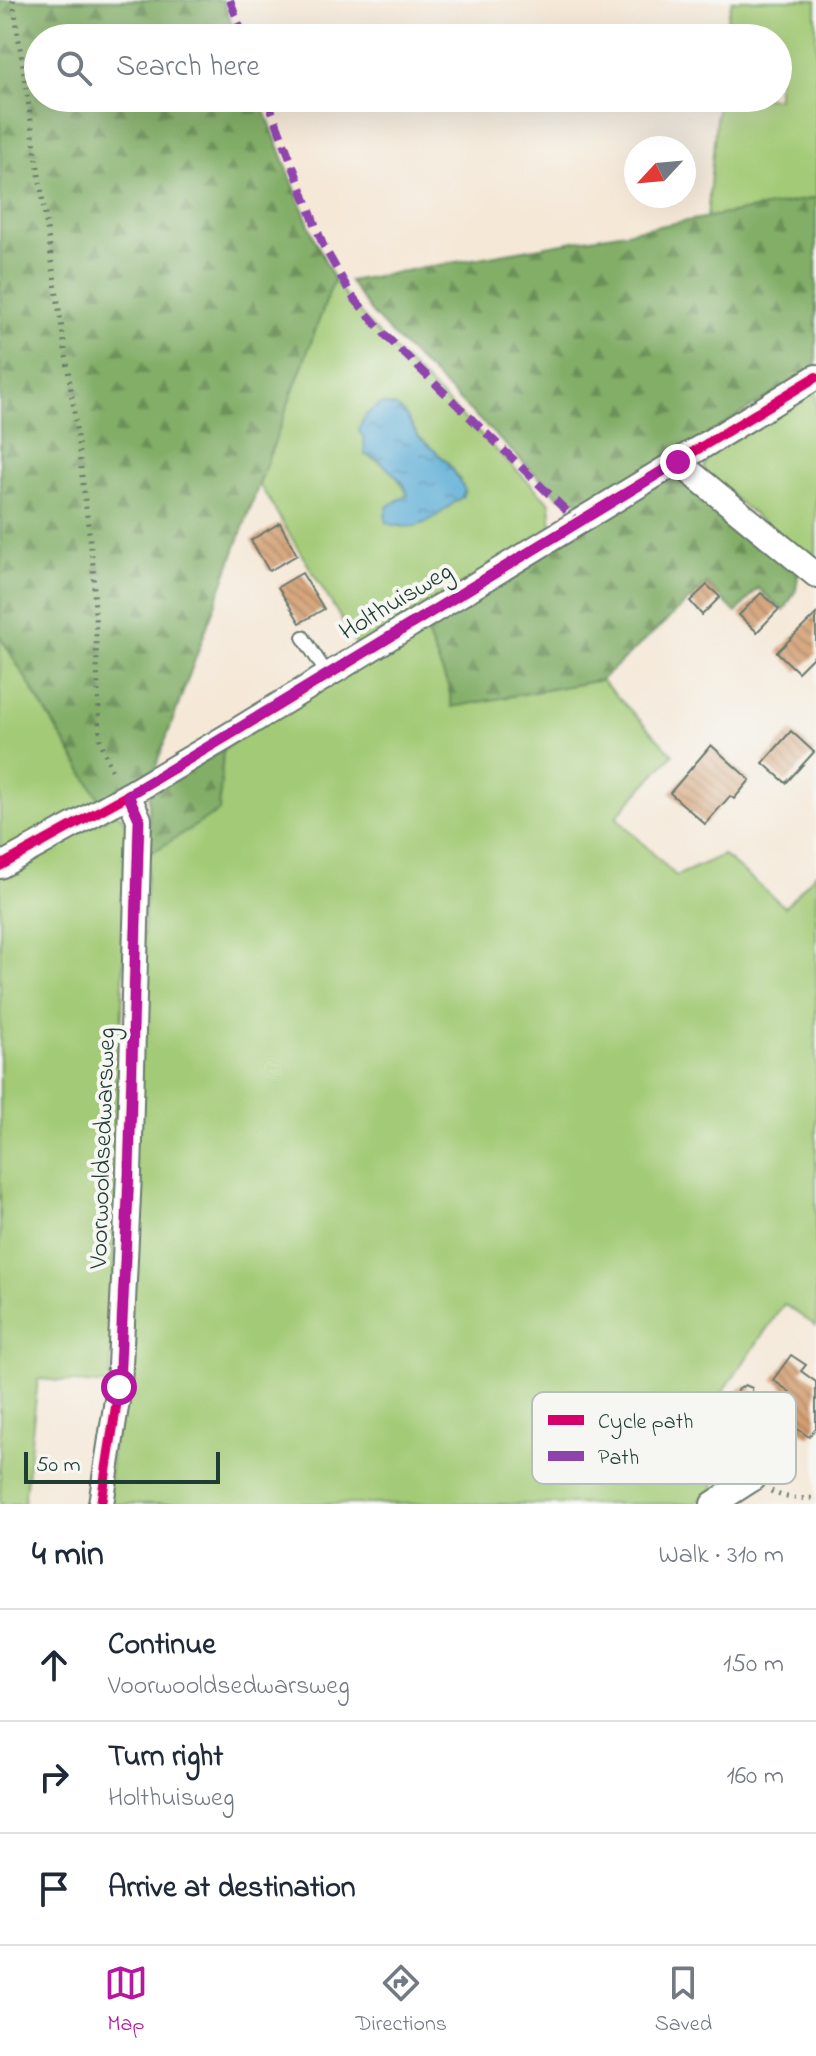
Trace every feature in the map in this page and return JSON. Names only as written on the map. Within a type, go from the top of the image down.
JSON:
[{"type":"street","name":"Holthuisweg","points":[[0,866],[128,795],[816,377]]},
{"type":"street","points":[[678,462],[816,575]]},
{"type":"street","name":"Voorwooldsedwarsweg","points":[[101,1504],[119,1387],[129,1174],[139,819],[128,795]]},
{"type":"street","points":[[713,1504],[744,1484]]},
{"type":"lane","points":[[303,637],[327,674]]},
{"type":"path","points":[[13,0],[24,74]]},
{"type":"path","points":[[30,112],[73,403],[93,565],[100,739],[113,775],[128,795]]},
{"type":"path","points":[[760,1484],[777,1495],[816,1498]]},
{"type":"green space","points":[[0,0],[223,0],[232,24],[24,24],[24,112],[265,112],[315,240],[334,279],[155,769],[100,800],[0,636]]},
{"type":"green space","points":[[732,0],[816,0],[816,198],[707,218],[717,112],[792,112],[792,24],[726,24]]},
{"type":"green space","points":[[816,198],[816,368],[597,502],[559,497],[397,340],[371,312],[349,281]]},
{"type":"green space","points":[[334,279],[348,300],[384,340],[550,503],[552,529],[358,647],[259,484]],"holes":[[[382,404],[396,407],[404,413],[418,436],[447,462],[460,480],[396,501],[408,496],[405,490],[388,468],[370,458],[365,443],[367,430]]]},
{"type":"green space","points":[[816,385],[816,567],[703,472],[709,450]]},
{"type":"green space","points":[[677,480],[691,483],[799,568],[796,590],[784,611],[758,588],[736,613],[707,584],[601,680],[452,707],[449,688],[423,624],[657,483]]},
{"type":"green space","points":[[423,624],[449,688],[452,706],[601,680],[673,754],[616,817],[676,876],[723,855],[785,907],[816,873],[816,1326],[784,1304],[723,1392],[532,1392],[532,1484],[714,1484],[713,1491],[695,1504],[108,1504],[148,855],[223,749]]},
{"type":"green space","points":[[0,636],[100,800],[0,856]]},
{"type":"green space","points":[[223,749],[219,811],[148,855],[149,794]]},
{"type":"green space","points":[[115,813],[123,818],[128,828],[110,1385],[38,1379],[24,1504],[0,1504],[0,876]]},
{"type":"water","points":[[382,404],[396,407],[404,413],[418,436],[447,462],[465,490],[462,497],[428,522],[410,527],[387,523],[385,515],[388,506],[408,495],[403,483],[379,460],[365,455],[364,438],[359,431],[367,414]]},
{"type":"building","points":[[280,523],[297,555],[269,571],[251,540]]},
{"type":"building","points":[[302,573],[324,609],[300,623],[278,587]]},
{"type":"building","points":[[707,585],[720,597],[702,615],[690,601]]},
{"type":"building","points":[[761,593],[779,609],[757,632],[739,615]]},
{"type":"building","points":[[816,614],[816,654],[798,672],[777,652]]},
{"type":"building","points":[[791,731],[814,752],[786,783],[763,763]]},
{"type":"building","points":[[711,745],[750,780],[734,799],[730,796],[705,824],[670,793]]},
{"type":"building","points":[[791,1355],[806,1365],[801,1371],[816,1382],[816,1428],[809,1437],[796,1428],[796,1392],[790,1392],[773,1380]]},
{"type":"building","points":[[745,1385],[752,1388],[752,1392],[738,1392]]},
{"type":"marked path","points":[[230,0],[239,24]]},
{"type":"marked path","points":[[272,112],[323,245],[352,296],[387,337],[578,522]]},
{"type":"cycle path","points":[[0,866],[228,736],[816,377]]},
{"type":"cycle path","points":[[101,1504],[119,1387],[129,1174],[139,819],[128,795]]},
{"type":"route","points":[[119,1387],[129,1174],[139,819],[128,795],[678,462]]}]
